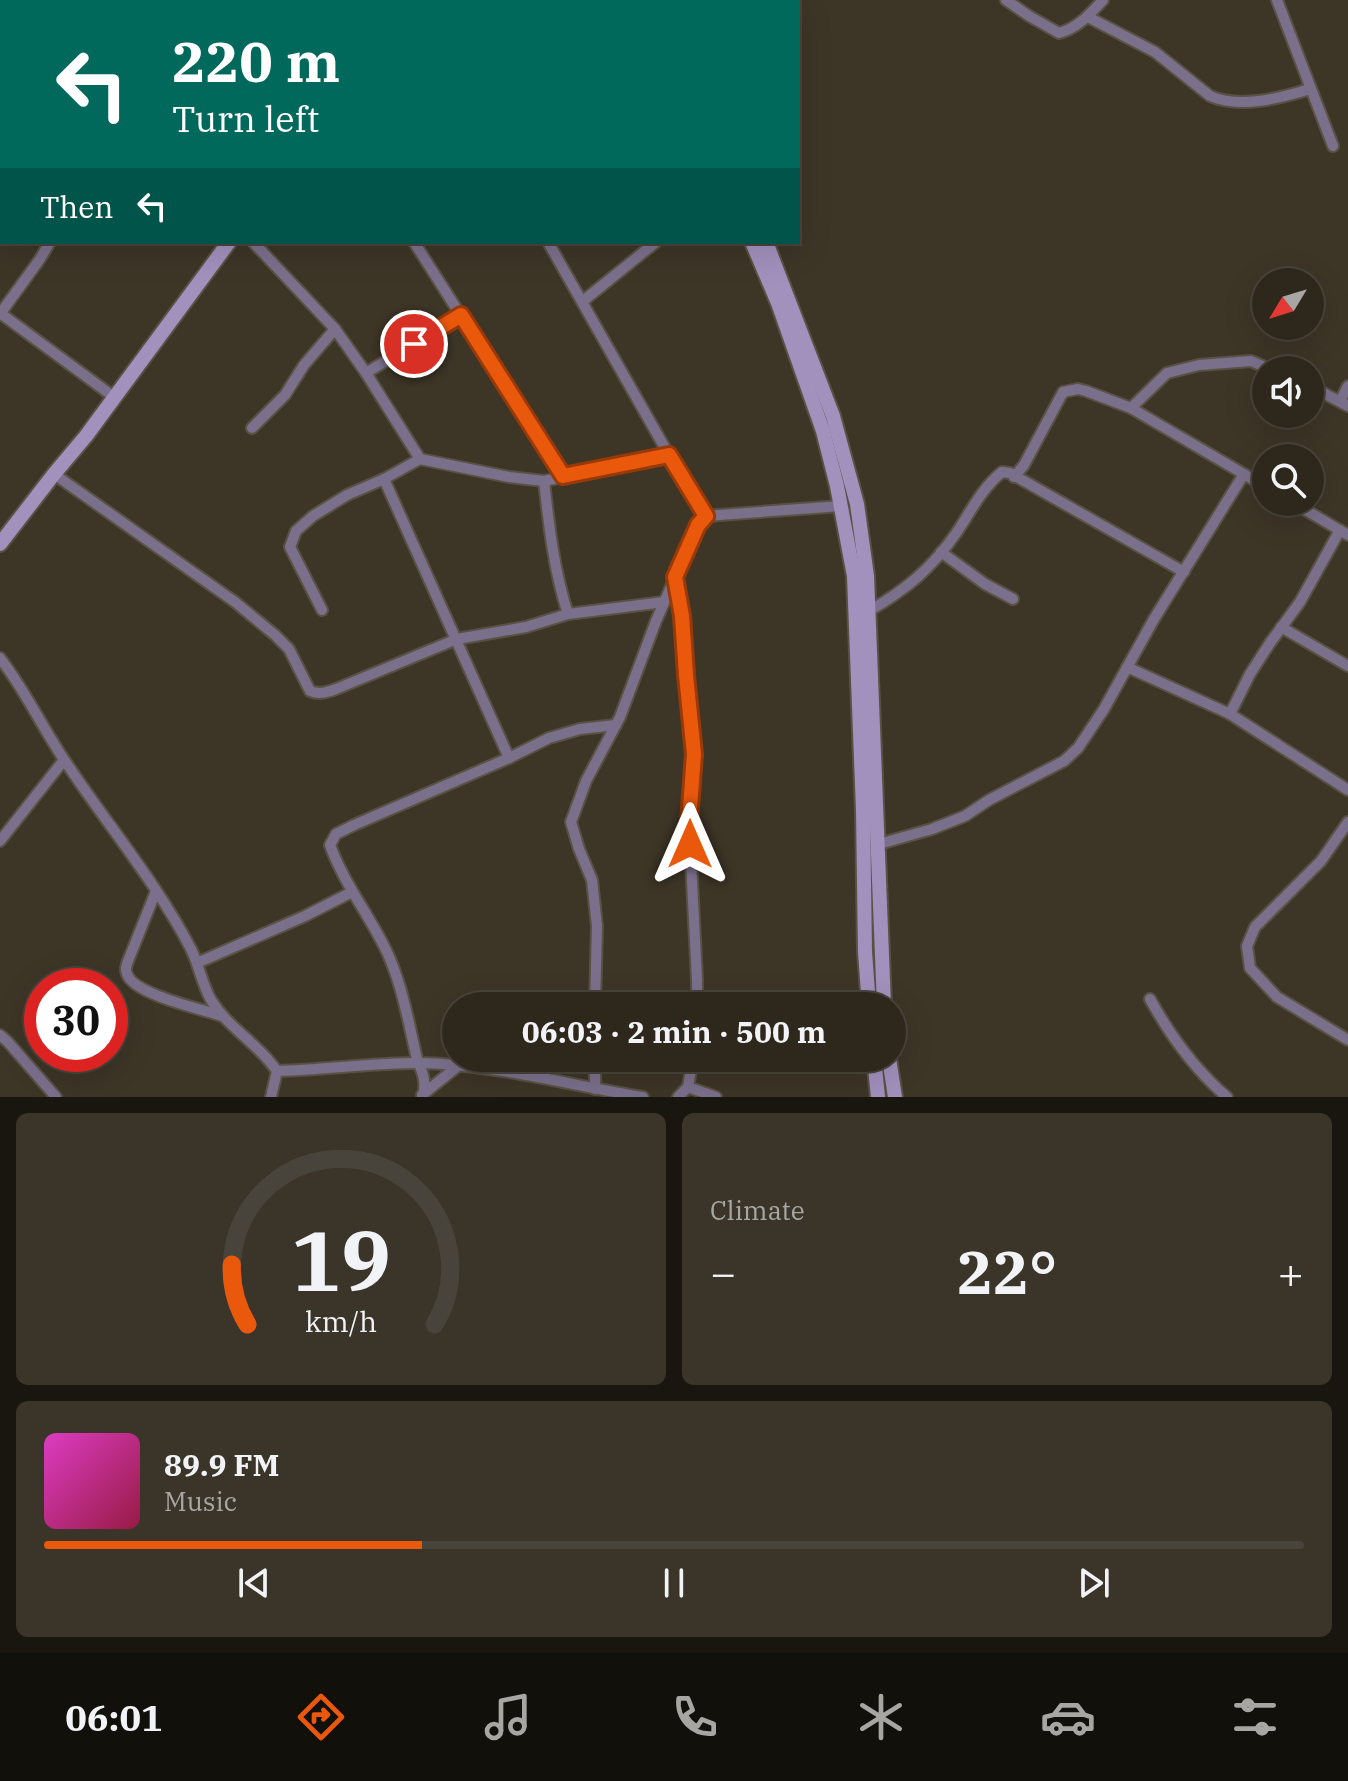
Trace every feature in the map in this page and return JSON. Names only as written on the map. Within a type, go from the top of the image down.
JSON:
[{"type":"main road","points":[[0,544],[71,455],[228,244]]},
{"type":"main road","points":[[753,244],[778,303],[823,431],[841,506],[855,591],[868,992]]},
{"type":"main road","points":[[767,244],[833,416],[857,504],[869,611],[883,992]]},
{"type":"main road","points":[[875,1072],[878,1097]]},
{"type":"main road","points":[[891,1072],[895,1097]]},
{"type":"street","points":[[1006,0],[1059,33],[1070,30],[1088,17],[1103,0]]},
{"type":"street","points":[[1277,0],[1333,146]]},
{"type":"street","points":[[1088,17],[1155,52],[1210,96],[1220,100],[1276,99],[1310,89]]},
{"type":"street","points":[[49,244],[0,313],[114,397]]},
{"type":"street","points":[[255,244],[335,329],[420,459]]},
{"type":"street","points":[[415,244],[563,476]]},
{"type":"street","points":[[549,244],[706,516]]},
{"type":"street","points":[[583,301],[654,244]]},
{"type":"street","points":[[366,373],[461,315]]},
{"type":"street","points":[[252,428],[285,395],[304,365],[335,329]]},
{"type":"street","points":[[1131,408],[1167,373],[1199,365],[1252,361]]},
{"type":"street","points":[[1324,393],[1344,404],[1348,386]]},
{"type":"street","points":[[1014,477],[1024,465],[1063,392],[1078,389],[1131,408],[1252,479]]},
{"type":"street","points":[[322,610],[290,547],[296,531],[313,516],[347,495],[420,459],[544,481],[669,455]]},
{"type":"street","points":[[869,611],[916,580],[941,552],[991,480],[1002,472],[1010,473],[1184,572]]},
{"type":"street","points":[[54,474],[235,602],[275,635],[289,649],[310,691],[314,693],[336,689],[457,639],[526,627],[568,614],[664,602]]},
{"type":"street","points":[[879,844],[965,816],[1064,761],[1078,748],[1244,474]]},
{"type":"street","points":[[384,479],[509,758]]},
{"type":"street","points":[[544,481],[550,534],[568,614]]},
{"type":"street","points":[[595,992],[597,926],[592,880],[571,822],[586,781],[616,725],[698,525],[706,516],[841,506]]},
{"type":"street","points":[[1230,714],[1250,674],[1344,532],[1316,516]]},
{"type":"street","points":[[941,552],[985,584],[1013,599]]},
{"type":"street","points":[[675,577],[682,616],[694,754],[689,821],[697,992]]},
{"type":"street","points":[[1281,627],[1348,666]]},
{"type":"street","points":[[0,658],[34,707],[64,760],[156,891],[190,948],[209,997],[222,1016],[260,1050],[277,1071]]},
{"type":"street","points":[[1127,667],[1230,714],[1348,790]]},
{"type":"street","points":[[422,1094],[424,1074],[417,1063],[392,965],[330,845],[336,834],[549,738],[580,729],[616,725]]},
{"type":"street","points":[[0,841],[64,760]]},
{"type":"street","points":[[1348,822],[1321,861],[1255,927],[1247,946],[1250,968],[1262,984],[1277,997],[1348,1040]]},
{"type":"street","points":[[156,891],[128,961],[125,970],[127,977],[143,991],[222,1016]]},
{"type":"street","points":[[197,963],[352,892]]},
{"type":"street","points":[[1150,999],[1187,1057],[1227,1097]]},
{"type":"street","points":[[0,1035],[56,1097]]},
{"type":"street","points":[[277,1071],[417,1063],[442,1065]]},
{"type":"street","points":[[271,1097],[277,1071]]},
{"type":"street","points":[[422,1094],[450,1072]]},
{"type":"street","points":[[506,1072],[643,1097]]},
{"type":"street","points":[[595,1072],[595,1089]]},
{"type":"street","points":[[678,1097],[688,1087],[691,1072]]},
{"type":"street","points":[[688,1087],[716,1097]]},
{"type":"route","points":[[414,344],[461,315],[563,476],[669,455],[706,516],[698,525],[675,577],[682,616],[694,754],[690,844]]}]
